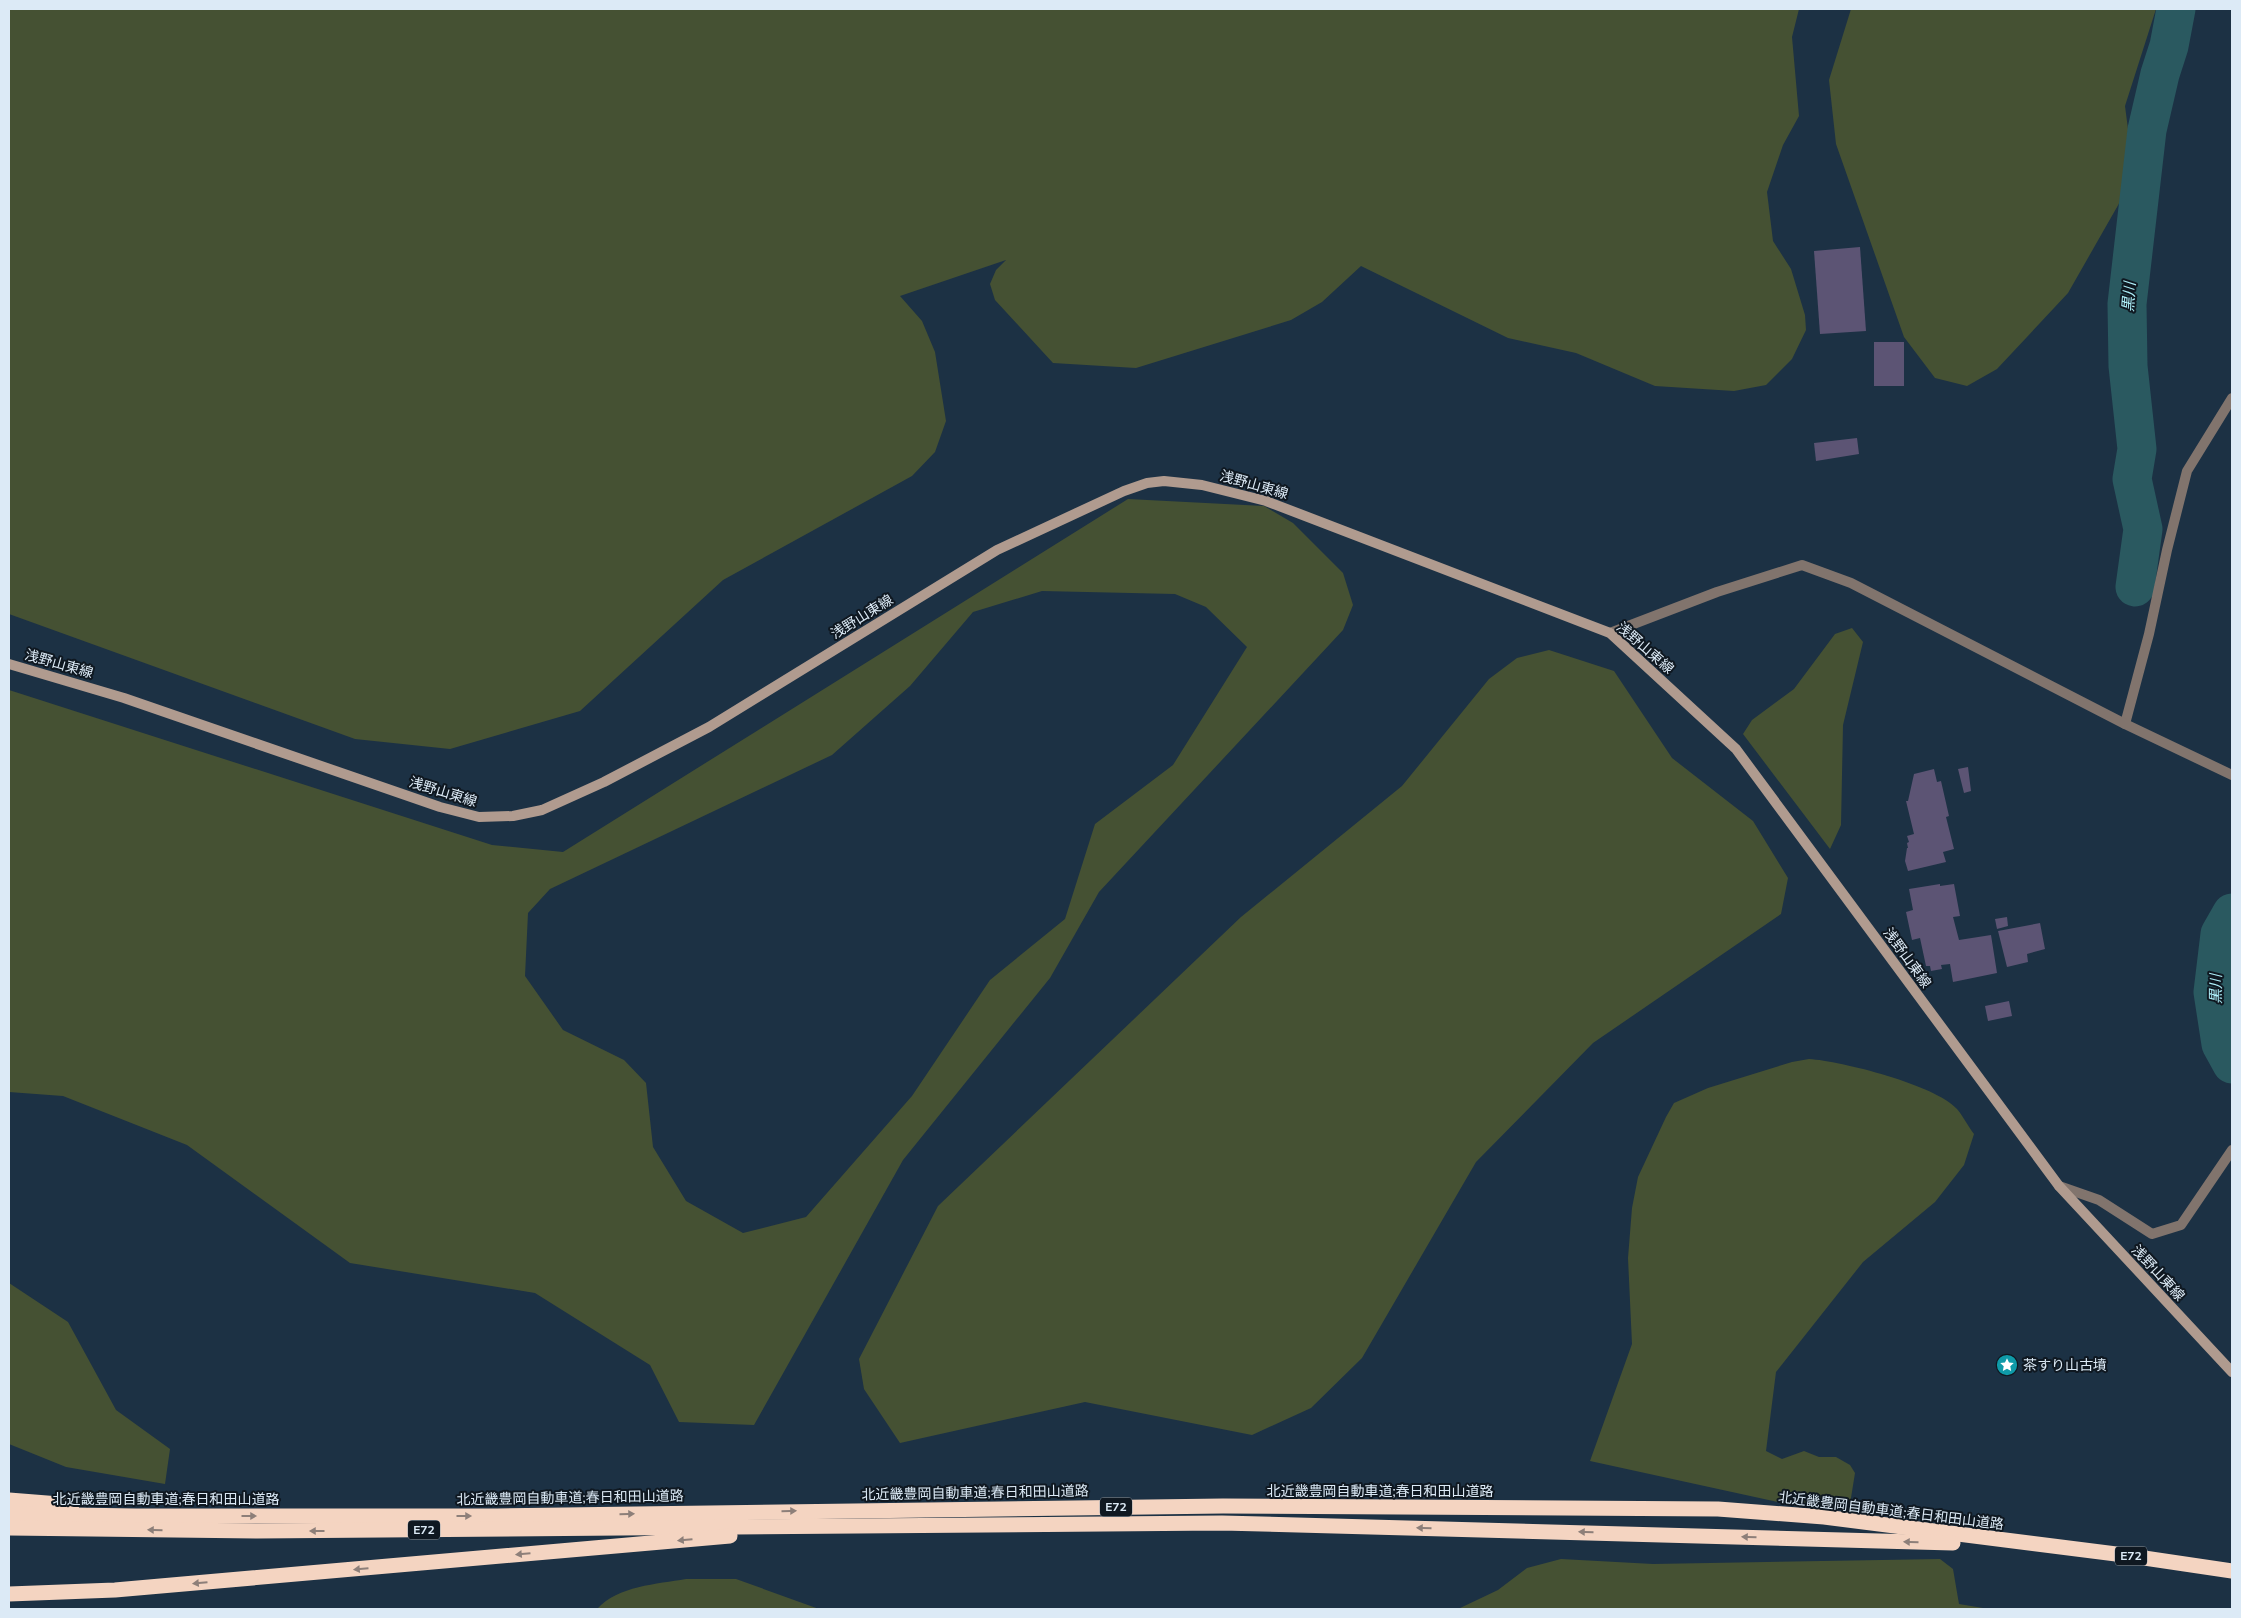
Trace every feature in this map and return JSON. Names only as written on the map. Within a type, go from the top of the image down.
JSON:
[{"type":"highway","points":[[9,1500],[201,1516]]},
{"type":"highway","name":"北近畿豊岡自動車道;春日和田山道路","points":[[9,1514],[487,1516],[1223,1506],[1718,1510],[1824,1517],[2124,1555],[2232,1571]]},
{"type":"highway","name":"北近畿豊岡自動車道;春日和田山道路","points":[[9,1528],[276,1531],[1222,1522],[2030,1544]]},
{"type":"highway","points":[[9,1594],[140,1588],[838,1527]]},
{"type":"main road","name":"浅野山東線","points":[[9,664],[124,698],[440,807],[479,817],[513,816],[542,810],[604,782],[708,727],[997,550],[1124,491],[1147,483],[1164,481],[1202,485],[1266,500],[1610,633],[1736,749],[2059,1186],[2232,1372]]},
{"type":"street","points":[[2125,724],[2149,634],[2167,550],[2187,471],[2232,398]]},
{"type":"street","points":[[1610,633],[1717,592],[1802,566],[1851,583],[2125,724],[2232,776]]},
{"type":"street","points":[[2059,1186],[2099,1200],[2152,1234],[2181,1225],[2232,1150]]},
{"type":"green space","points":[[9,9],[1799,9],[1792,37],[1799,116],[1783,145],[1767,192],[1773,241],[1791,269],[1805,315],[1806,330],[1792,359],[1766,385],[1734,391],[1655,386],[1576,353],[1508,338],[1361,266],[1322,302],[1291,320],[1136,368],[1053,363],[995,300],[990,284],[996,270],[1006,260],[900,296],[922,321],[935,352],[946,421],[935,452],[912,476],[723,580],[580,711],[450,749],[355,739],[9,614]]},
{"type":"green space","points":[[1851,9],[2156,9],[2125,106],[2132,160],[2125,193],[2068,293],[1997,369],[1967,386],[1935,378],[1904,337],[1836,144],[1829,80]]},
{"type":"green space","points":[[1128,499],[1264,506],[1293,523],[1343,573],[1353,605],[1343,630],[1099,892],[1050,978],[903,1160],[754,1425],[679,1422],[650,1365],[535,1293],[350,1263],[187,1145],[63,1096],[9,1092],[9,690],[492,845],[563,852]],"holes":[[[1042,591],[1175,594],[1206,607],[1247,647],[1173,765],[1095,824],[1065,919],[990,980],[912,1096],[806,1217],[743,1233],[686,1201],[653,1147],[646,1083],[624,1060],[563,1030],[525,976],[528,913],[550,889],[832,755],[910,686],[973,612]]]},
{"type":"green space","points":[[1852,628],[1863,642],[1843,725],[1841,825],[1830,849],[1743,734],[1752,720],[1794,689],[1835,634]]},
{"type":"green space","points":[[1549,650],[1614,671],[1672,758],[1753,821],[1788,878],[1781,914],[1593,1043],[1476,1162],[1362,1358],[1311,1408],[1252,1435],[1085,1402],[900,1443],[864,1389],[859,1359],[938,1206],[1241,917],[1402,786],[1489,679],[1517,658]]},
{"type":"green space","points":[[1809,1059],[1864,1069],[1930,1091],[1957,1109],[1974,1134],[1964,1165],[1935,1202],[1863,1262],[1776,1372],[1766,1451],[1782,1459],[1804,1451],[1819,1457],[1836,1457],[1850,1465],[1855,1473],[1850,1504],[1801,1507],[1590,1461],[1632,1344],[1628,1258],[1632,1208],[1638,1177],[1666,1117],[1674,1103],[1708,1088],[1792,1062]]},
{"type":"green space","points":[[9,1283],[68,1322],[116,1410],[170,1449],[165,1484],[66,1467],[9,1444]]},
{"type":"green space","points":[[1561,1559],[1653,1564],[1940,1559],[1953,1569],[1959,1604],[1989,1609],[1458,1609],[1498,1590],[1527,1568]]},
{"type":"green space","points":[[686,1579],[736,1579],[819,1609],[597,1609],[616,1595],[638,1587]]},
{"type":"building","points":[[1860,247],[1866,331],[1820,334],[1814,251]]},
{"type":"building","points":[[1874,342],[1904,342],[1904,386],[1874,386]]},
{"type":"building","points":[[1857,438],[1859,454],[1816,461],[1814,443]]},
{"type":"building","points":[[1968,767],[1971,791],[1964,793],[1958,769]]},
{"type":"building","points":[[1934,769],[1937,782],[1941,781],[1949,816],[1946,817],[1954,849],[1943,852],[1946,862],[1908,871],[1905,861],[1908,848],[1907,843],[1909,842],[1907,836],[1914,834],[1906,801],[1908,801],[1914,774]]},
{"type":"building","points":[[1940,884],[1940,886],[1954,884],[1960,916],[1953,917],[1959,940],[1991,935],[1997,973],[1953,982],[1950,964],[1941,965],[1942,969],[1931,971],[1930,966],[1926,966],[1920,938],[1912,940],[1906,912],[1913,910],[1909,889]]},
{"type":"building","points":[[2007,917],[2008,926],[1997,929],[1995,919]]},
{"type":"building","points":[[2040,923],[2045,949],[2027,954],[2028,962],[2007,967],[1998,931]]},
{"type":"building","points":[[2009,1001],[2012,1016],[1988,1021],[1985,1006]]},
{"type":"waterway","name":"黒川","points":[[2135,587],[2143,529],[2132,479],[2137,449],[2128,366],[2127,304],[2147,130],[2160,74],[2169,46],[2176,9]]},
{"type":"waterway","name":"黒川","points":[[2232,913],[2220,934],[2213,992],[2221,1044],[2232,1064]]},
{"type":"place","name":"茶すり山古墳","points":[[2007,1365]]}]
